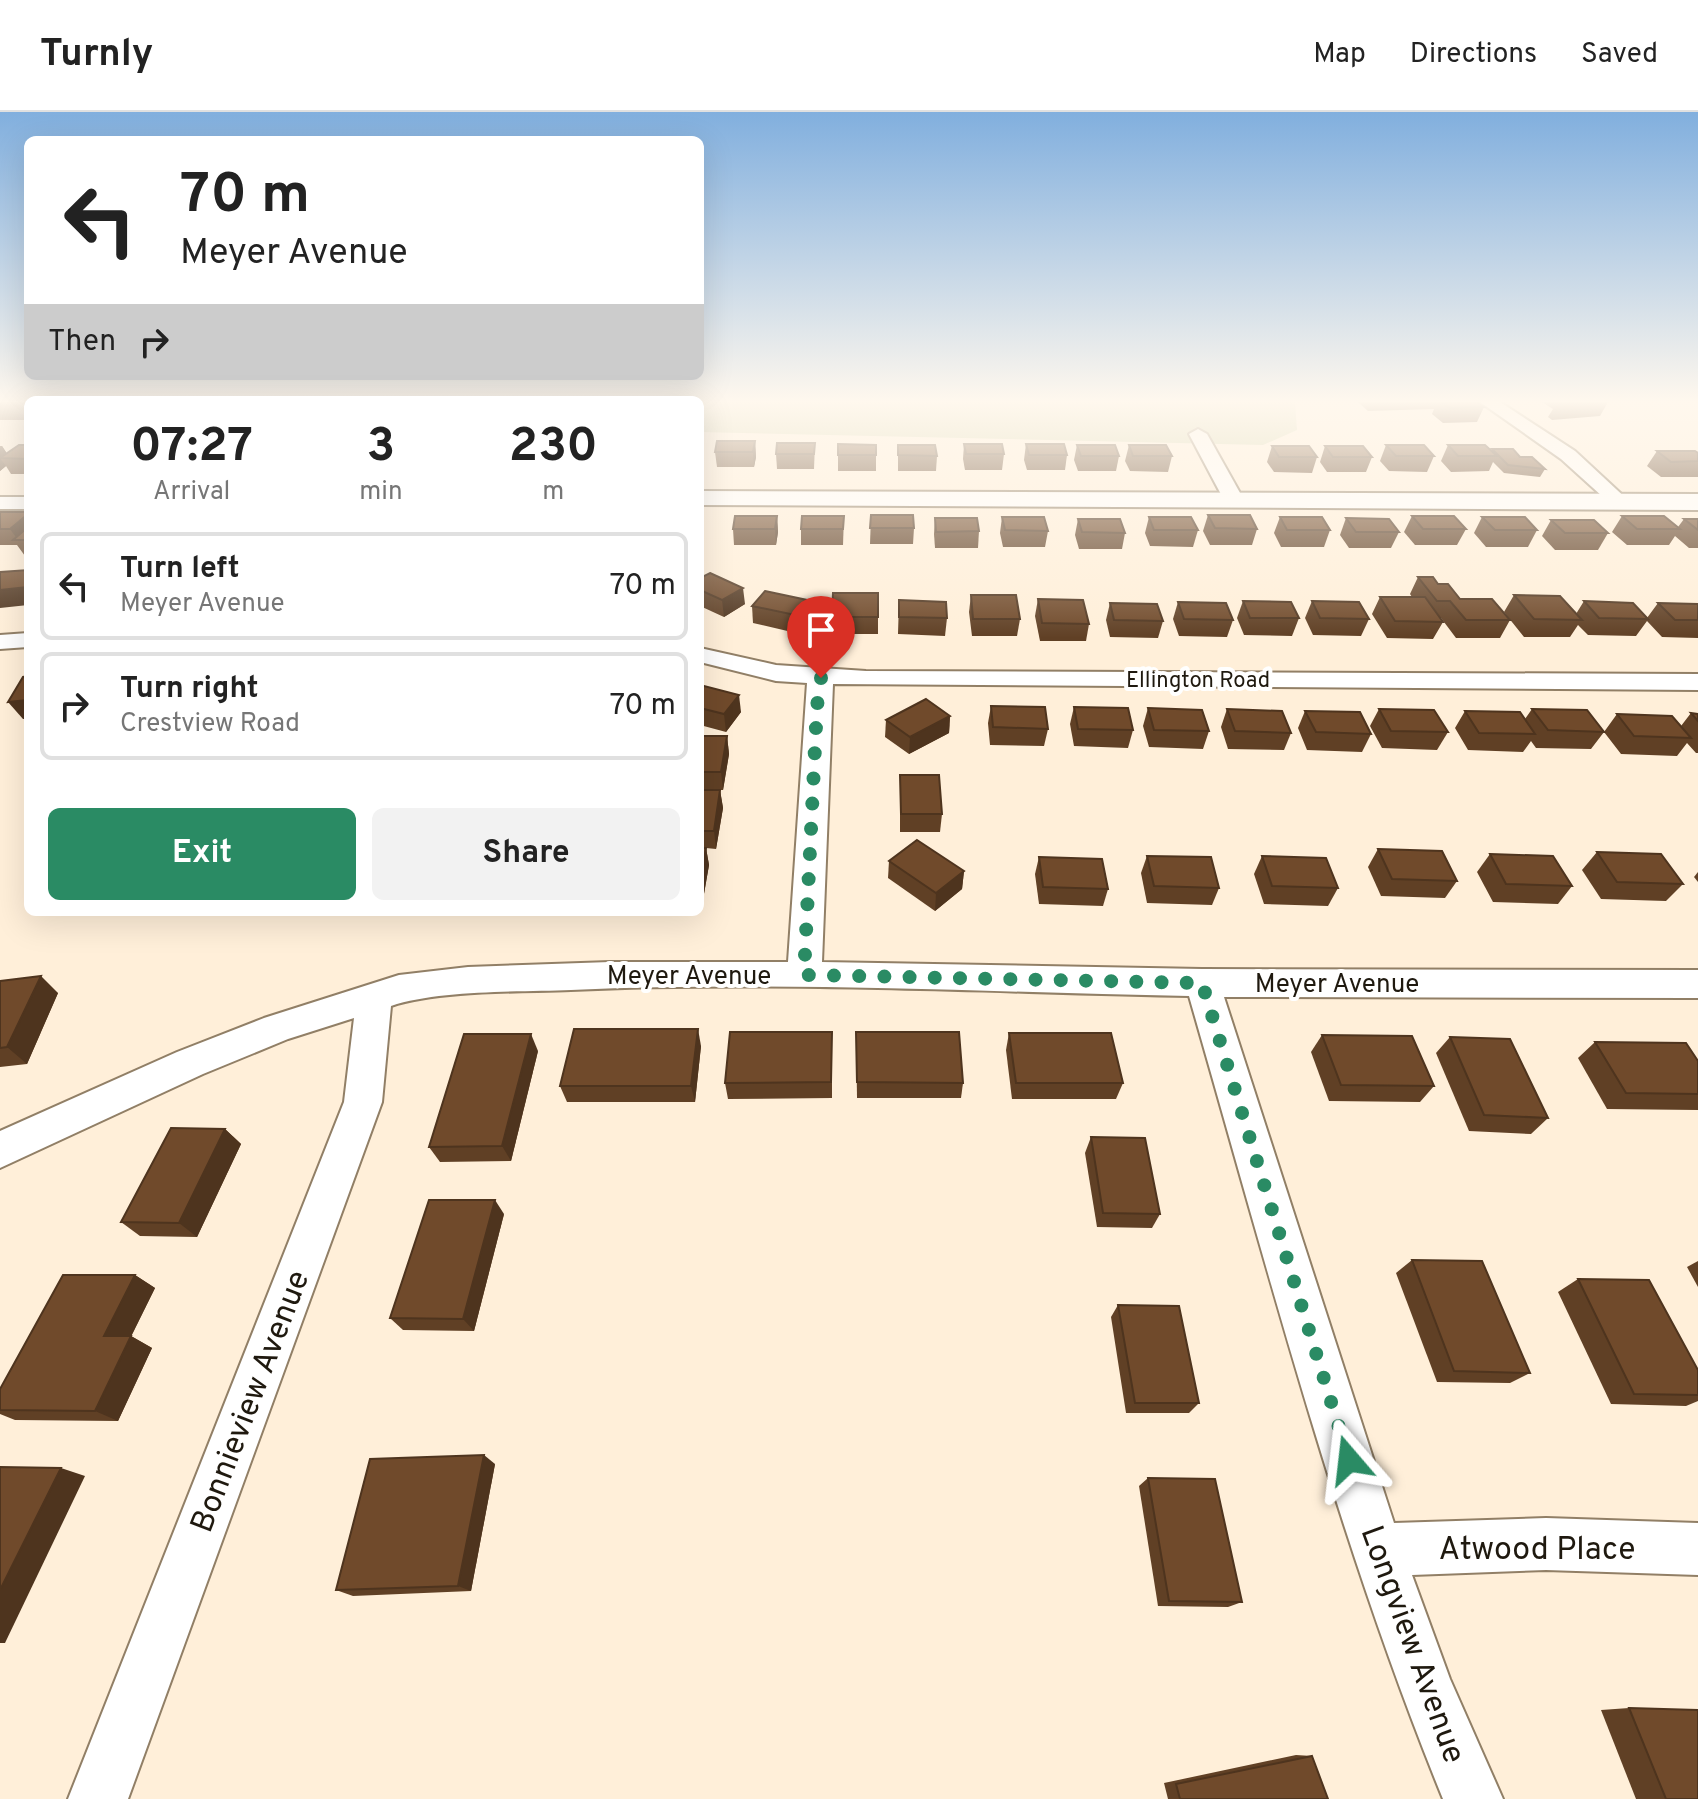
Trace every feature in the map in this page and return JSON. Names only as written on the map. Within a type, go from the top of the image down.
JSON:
[{"type":"street","points":[[1223,481],[1234,500]]},
{"type":"street","points":[[1596,481],[1620,502]]},
{"type":"street","points":[[704,498],[1698,502]]},
{"type":"street","points":[[0,503],[24,503]]},
{"type":"street","points":[[0,642],[24,640]]},
{"type":"street","name":"Ellington Road","points":[[704,656],[750,668],[821,678],[1698,682]]},
{"type":"street","points":[[804,975],[815,736],[821,678]]},
{"type":"street","name":"Meyer Avenue","points":[[0,1150],[190,1063],[277,1028],[399,989],[468,981],[610,975],[804,975],[1202,983],[1698,984]]},
{"type":"street","name":"Longview Avenue","points":[[1202,983],[1377,1550],[1425,1686],[1473,1799]]},
{"type":"street","name":"Bonnieview Avenue","points":[[98,1799],[363,1102],[370,1060],[374,996]]},
{"type":"street","name":"Atwood Place","points":[[1377,1550],[1546,1544],[1698,1549]]},
{"type":"building","points":[[0,512],[24,512],[24,517],[10,529],[0,529]]},
{"type":"building","points":[[871,515],[913,515],[914,528],[870,528]]},
{"type":"building","points":[[1208,515],[1250,515],[1257,529],[1215,528]]},
{"type":"building","points":[[735,516],[777,516],[775,529],[733,529]]},
{"type":"building","points":[[802,516],[844,516],[843,529],[801,529]]},
{"type":"building","points":[[1412,516],[1454,516],[1466,529],[1423,529]]},
{"type":"building","points":[[1622,516],[1664,516],[1680,529],[1637,529]]},
{"type":"building","points":[[1002,517],[1044,517],[1048,531],[1005,530]]},
{"type":"building","points":[[1149,517],[1191,517],[1198,530],[1154,530]]},
{"type":"building","points":[[1280,517],[1322,517],[1330,530],[1287,530]]},
{"type":"building","points":[[1482,517],[1525,517],[1537,530],[1495,530]]},
{"type":"building","points":[[935,518],[977,518],[979,531],[936,532]]},
{"type":"building","points":[[1346,518],[1389,519],[1399,532],[1356,532]]},
{"type":"building","points":[[1078,519],[1120,519],[1125,533],[1082,532]]},
{"type":"building","points":[[1684,519],[1698,519],[1698,530]]},
{"type":"building","points":[[1551,520],[1594,520],[1608,533],[1565,533]]},
{"type":"building","points":[[24,530],[24,540],[13,540]]},
{"type":"building","points":[[24,570],[24,587],[0,590],[0,572]]},
{"type":"building","points":[[710,573],[743,588],[722,600],[704,592],[704,576]]},
{"type":"building","points":[[1418,577],[1433,577],[1438,584],[1448,584],[1460,599],[1492,599],[1510,620],[1466,620],[1450,601],[1437,601]]},
{"type":"building","points":[[765,591],[807,600],[795,615],[752,606]]},
{"type":"building","points":[[833,593],[878,593],[878,617],[832,617]]},
{"type":"building","points":[[971,595],[1016,595],[1020,619],[973,619]]},
{"type":"building","points":[[1514,595],[1560,596],[1582,620],[1534,619]]},
{"type":"building","points":[[1380,597],[1425,597],[1443,622],[1395,621]]},
{"type":"building","points":[[1038,599],[1083,600],[1089,624],[1042,623]]},
{"type":"building","points":[[899,600],[946,602],[947,618],[899,617]]},
{"type":"building","points":[[1243,601],[1291,602],[1299,618],[1250,618]]},
{"type":"building","points":[[1312,601],[1359,602],[1369,619],[1320,618]]},
{"type":"building","points":[[1584,601],[1633,603],[1648,619],[1599,618]]},
{"type":"building","points":[[1178,602],[1226,603],[1233,620],[1184,619]]},
{"type":"building","points":[[1110,603],[1157,604],[1163,621],[1114,620]]},
{"type":"building","points":[[1658,603],[1698,604],[1698,620],[1675,620]]},
{"type":"building","points":[[23,677],[24,700],[8,702]]},
{"type":"building","points":[[704,686],[739,695],[724,714],[704,709]]},
{"type":"building","points":[[926,699],[950,716],[910,737],[886,720]]},
{"type":"building","points":[[991,706],[1045,707],[1048,729],[993,727]]},
{"type":"building","points":[[1074,707],[1128,708],[1133,730],[1078,729]]},
{"type":"building","points":[[1148,708],[1202,710],[1209,731],[1154,730]]},
{"type":"building","points":[[1227,709],[1282,711],[1291,733],[1235,731]]},
{"type":"building","points":[[1379,709],[1434,710],[1448,732],[1391,731]]},
{"type":"building","points":[[1532,709],[1587,710],[1604,732],[1548,730]]},
{"type":"building","points":[[1305,711],[1360,712],[1371,734],[1316,732]]},
{"type":"building","points":[[1465,711],[1520,712],[1535,734],[1479,733]]},
{"type":"building","points":[[1617,714],[1672,716],[1691,738],[1634,736]]},
{"type":"building","points":[[704,736],[727,736],[721,772],[704,772]]},
{"type":"building","points":[[900,775],[939,775],[942,814],[901,814]]},
{"type":"building","points":[[704,790],[720,790],[714,831],[704,831]]},
{"type":"building","points":[[917,840],[964,871],[936,893],[889,861]]},
{"type":"building","points":[[1378,849],[1442,851],[1457,881],[1392,879]]},
{"type":"building","points":[[1597,852],[1661,854],[1683,884],[1617,882]]},
{"type":"building","points":[[1490,854],[1553,856],[1572,886],[1506,884]]},
{"type":"building","points":[[1147,856],[1211,857],[1219,888],[1154,886]]},
{"type":"building","points":[[1262,856],[1326,858],[1338,888],[1272,886]]},
{"type":"building","points":[[1039,857],[1102,859],[1108,889],[1043,887]]},
{"type":"building","points":[[41,976],[7,1047],[0,1048],[0,981]]},
{"type":"building","points":[[574,1029],[698,1029],[691,1086],[560,1086]]},
{"type":"building","points":[[730,1032],[832,1032],[831,1082],[725,1083]]},
{"type":"building","points":[[856,1032],[959,1032],[963,1083],[857,1082]]},
{"type":"building","points":[[1009,1033],[1111,1033],[1123,1083],[1016,1083]]},
{"type":"building","points":[[464,1034],[531,1034],[502,1146],[429,1147]]},
{"type":"building","points":[[1322,1035],[1412,1036],[1434,1086],[1341,1085]]},
{"type":"building","points":[[1450,1037],[1510,1039],[1548,1118],[1484,1115]]},
{"type":"building","points":[[1595,1042],[1686,1043],[1698,1061],[1698,1094],[1626,1093]]},
{"type":"building","points":[[171,1128],[225,1129],[179,1223],[121,1222]]},
{"type":"building","points":[[1091,1137],[1145,1138],[1160,1214],[1103,1213]]},
{"type":"building","points":[[429,1200],[495,1200],[463,1319],[390,1318]]},
{"type":"building","points":[[1412,1260],[1482,1261],[1530,1373],[1454,1371]]},
{"type":"building","points":[[63,1275],[135,1275],[104,1336],[131,1336],[95,1411],[0,1410],[0,1389]]},
{"type":"building","points":[[1578,1279],[1649,1280],[1698,1370],[1698,1395],[1634,1394]]},
{"type":"building","points":[[1118,1305],[1179,1306],[1199,1403],[1135,1403]]},
{"type":"building","points":[[484,1455],[458,1586],[336,1590],[370,1459]]},
{"type":"building","points":[[0,1467],[61,1468],[0,1590]]},
{"type":"building","points":[[1148,1478],[1215,1479],[1242,1602],[1169,1601]]},
{"type":"building","points":[[1629,1708],[1698,1710],[1698,1799],[1666,1799]]},
{"type":"building","points":[[1312,1756],[1328,1799],[1180,1799],[1176,1784]]},
{"type":"route","points":[[821,678],[807,872],[804,975],[1202,983],[1349,1460]]}]
